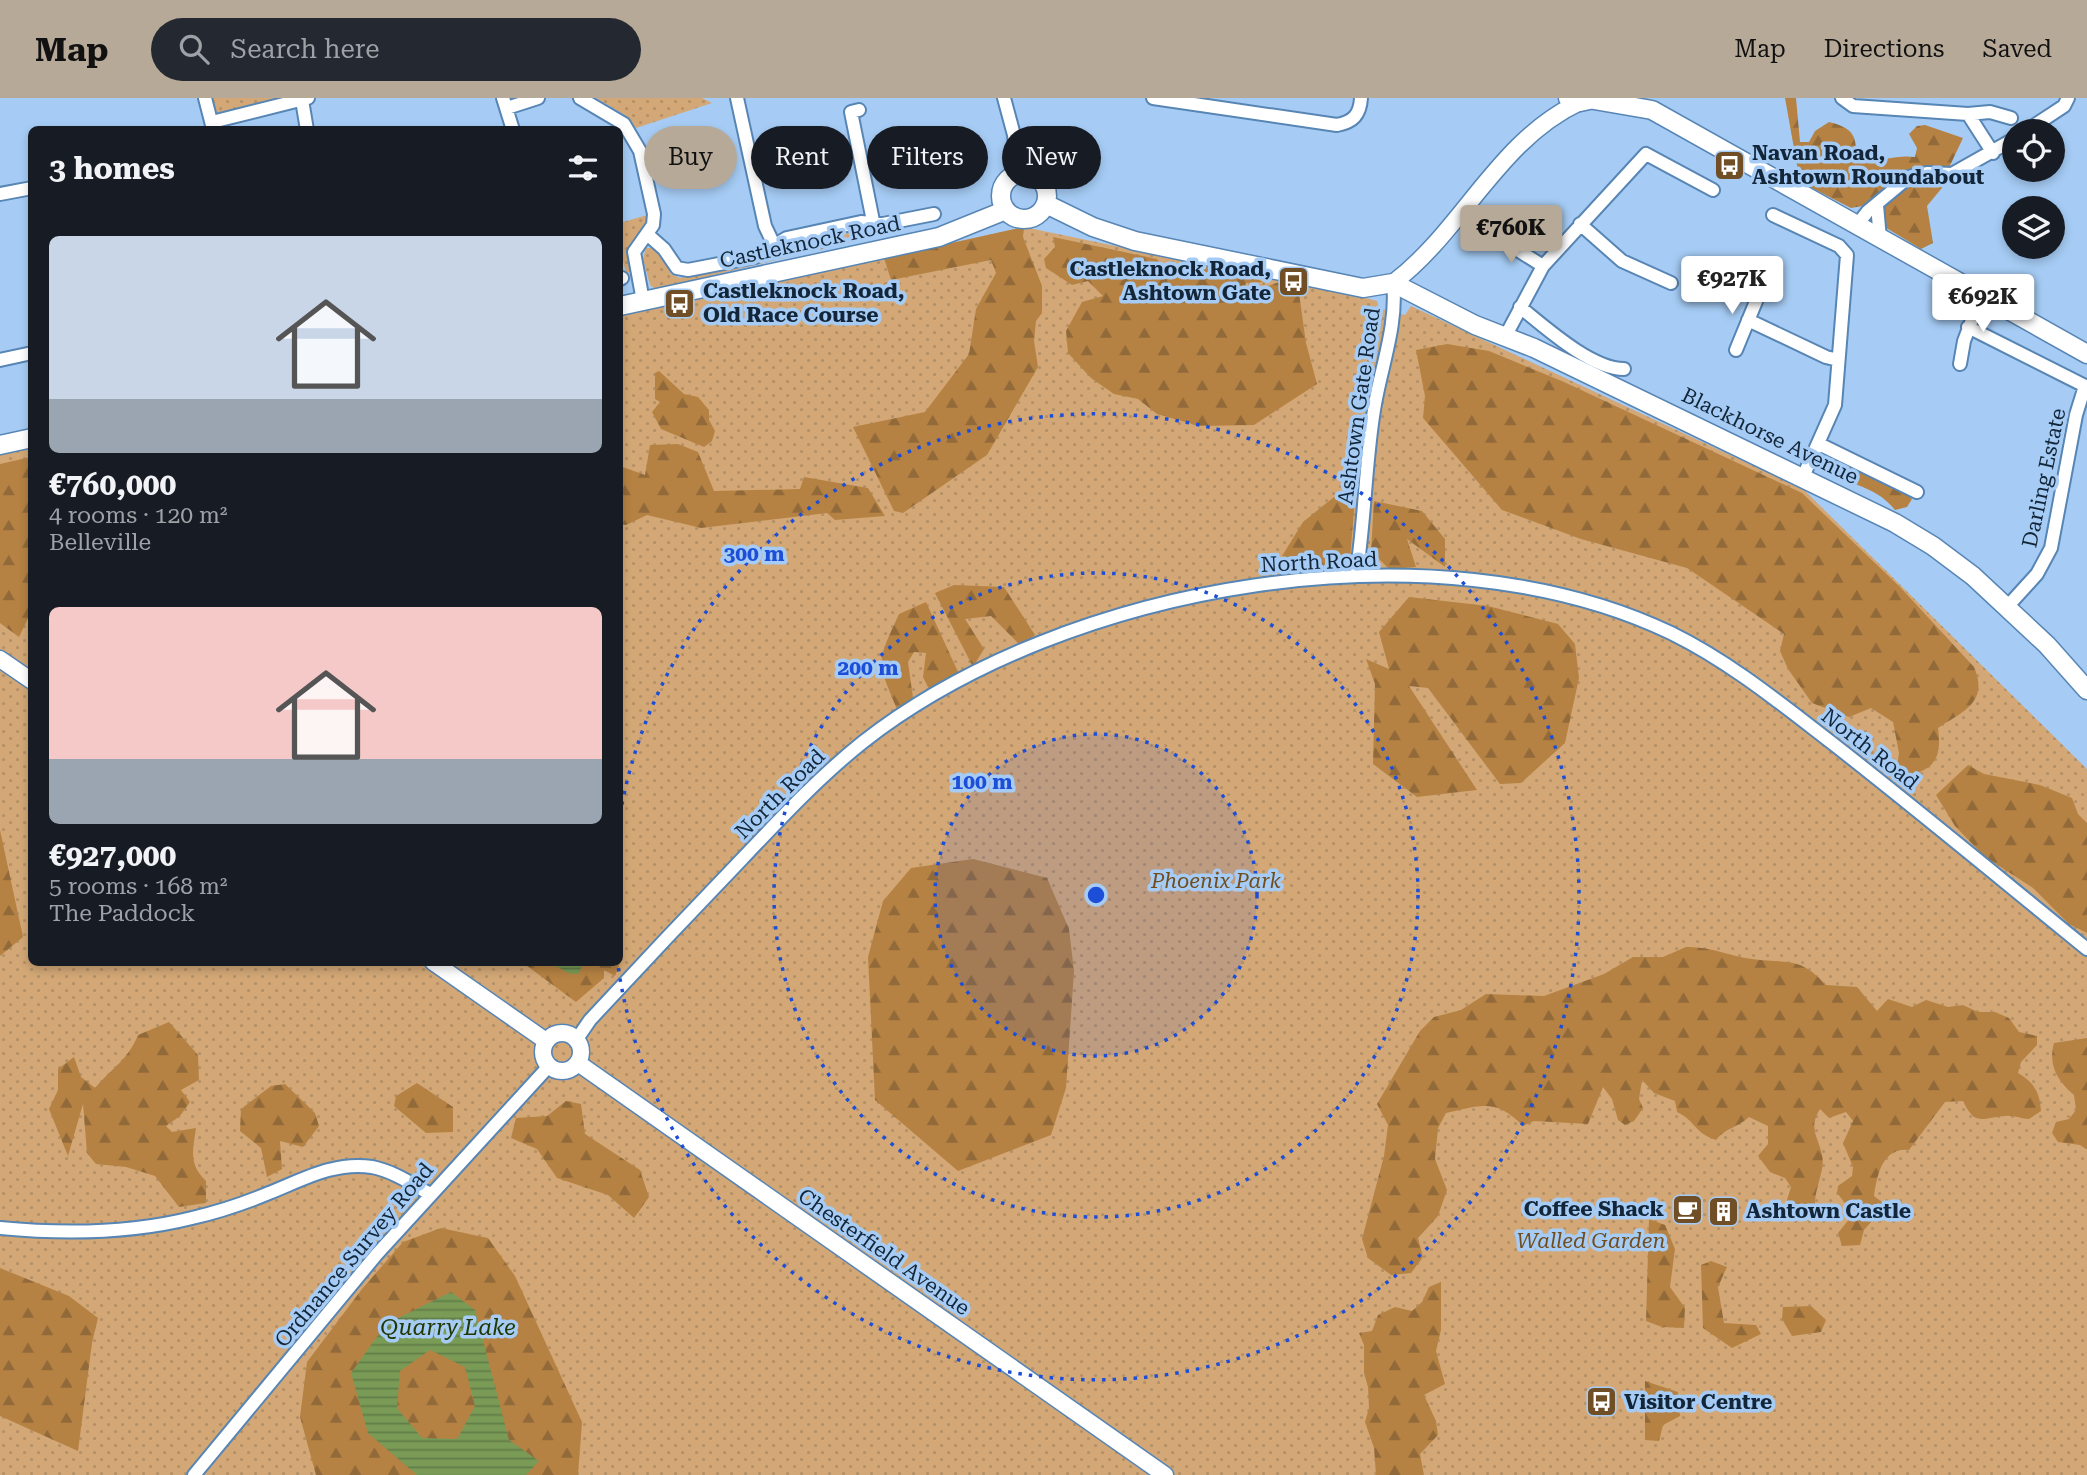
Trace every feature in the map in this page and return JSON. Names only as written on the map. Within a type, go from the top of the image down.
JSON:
[{"type":"main road","points":[[1585,99],[1648,104],[1880,239],[2087,354]]},
{"type":"main road","points":[[1002,189],[1006,210],[1017,218],[1031,218],[1046,204]]},
{"type":"main road","points":[[1044,189],[1046,204]]},
{"type":"main road","points":[[1046,204],[1093,227],[1135,241],[1363,288],[1393,283]]},
{"type":"main road","name":"Castleknock Road","points":[[623,305],[939,237],[1006,210]]},
{"type":"main road","name":"Blackhorse Avenue","points":[[1393,283],[1430,304],[1534,348],[1895,523],[1933,546],[2007,607],[2087,690]]},
{"type":"main road","points":[[0,445],[28,439]]},
{"type":"street","points":[[205,98],[212,126],[305,99],[307,126]]},
{"type":"street","points":[[512,126],[505,103],[538,98]]},
{"type":"street","points":[[580,98],[624,124],[635,140],[654,214],[653,225],[634,252],[643,301]]},
{"type":"street","points":[[737,98],[765,226],[774,245]]},
{"type":"street","points":[[1004,98],[1012,126]]},
{"type":"street","points":[[1153,98],[1337,125],[1354,118],[1360,109],[1361,98]]},
{"type":"street","points":[[1550,117],[1558,98]]},
{"type":"street","points":[[1842,98],[1853,106],[1968,114],[1990,112],[2011,118]]},
{"type":"street","points":[[2044,119],[2064,106],[2068,98]]},
{"type":"street","points":[[1393,283],[1418,264],[1514,148],[1550,117],[1585,99]]},
{"type":"street","points":[[859,110],[851,112],[873,221]]},
{"type":"street","points":[[1968,114],[1993,153]]},
{"type":"street","points":[[1857,225],[1909,177],[1927,173],[1952,174],[2002,147]]},
{"type":"street","points":[[1505,337],[1543,267],[1646,154],[1713,190]]},
{"type":"street","points":[[0,194],[28,189]]},
{"type":"street","points":[[1877,205],[1880,239]]},
{"type":"street","points":[[647,234],[682,269],[755,257],[787,238],[873,221],[883,224],[934,214]]},
{"type":"street","points":[[1773,215],[1839,246],[1847,255],[1835,405],[1802,479]]},
{"type":"street","points":[[1580,224],[1622,261],[1671,283]]},
{"type":"street","points":[[1497,237],[1543,267]]},
{"type":"street","name":"Ashtown Gate Road","points":[[1356,576],[1361,546],[1363,488],[1374,409],[1393,312],[1393,283]]},
{"type":"street","points":[[1736,350],[1759,295]]},
{"type":"street","points":[[1960,363],[1968,327],[1981,296]]},
{"type":"street","points":[[1520,307],[1562,341],[1610,367],[1624,369]]},
{"type":"street","points":[[1748,320],[1826,357],[1838,360]]},
{"type":"street","name":"Darling Estate","points":[[1968,327],[2086,387],[2077,415],[2051,548],[2037,574],[2007,607]]},
{"type":"street","points":[[0,360],[28,354]]},
{"type":"street","points":[[1819,444],[1917,492]]},
{"type":"street","name":"North Road","points":[[577,1039],[590,1020],[832,768],[911,709],[965,678],[1048,641],[1126,612],[1229,587],[1356,576],[1427,578],[1513,586],[1633,617],[1673,634],[1741,673],[1858,763],[2087,949]]},
{"type":"street","points":[[0,659],[28,678]]},
{"type":"street","points":[[439,966],[546,1041]]},
{"type":"street","points":[[561,1032],[577,1039],[582,1054],[578,1063],[563,1071],[549,1066],[543,1053],[546,1041],[561,1032]]},
{"type":"street","name":"Chesterfield Avenue","points":[[578,1063],[1165,1475]]},
{"type":"street","name":"Ordnance Survey Road","points":[[194,1475],[377,1254],[549,1066]]},
{"type":"street","points":[[0,1228],[33,1231],[90,1230],[192,1218],[267,1194],[317,1173],[345,1167],[372,1167],[397,1175],[430,1194]]},
{"type":"green space","points":[[210,98],[282,98],[223,114],[214,111]]},
{"type":"green space","points":[[596,98],[702,98],[712,103],[636,128],[623,114]]},
{"type":"green space","points":[[1785,98],[1796,98],[1800,142],[1809,142],[1815,131],[1829,122],[1837,124],[1852,134],[1856,144],[1856,159],[1863,161],[1915,157],[1917,148],[1909,134],[1917,126],[1925,125],[1963,138],[1946,174],[1946,183],[1927,206],[1933,243],[1921,249],[1883,226],[1883,212],[1863,206],[1851,208],[1794,179],[1798,171]]},
{"type":"green space","points":[[647,215],[646,223],[632,251],[631,272],[626,273],[623,261],[623,222]]},
{"type":"green space","name":"Phoenix Park","points":[[1024,227],[1366,298],[1377,301],[1379,308],[1405,315],[1411,306],[1803,489],[2087,769],[2087,1475],[0,1475],[0,454],[28,448],[28,966],[623,966],[623,315]]},
{"type":"green space","points":[[1024,227],[1023,237],[1042,286],[1042,313],[1036,321],[1034,341],[1038,367],[987,455],[903,513],[894,511],[853,427],[925,412],[969,354],[976,309],[996,273],[991,260],[891,280],[884,258]]},
{"type":"green space","points":[[867,228],[885,230],[886,234],[655,289],[650,285],[643,259],[646,248],[652,248],[664,260],[671,274],[680,278],[760,261],[783,245]]},
{"type":"green space","points":[[1053,237],[1157,259],[1165,272],[1180,265],[1183,258],[1228,265],[1263,282],[1246,283],[1243,296],[1276,283],[1294,286],[1299,293],[1306,343],[1317,384],[1254,425],[1199,426],[1157,414],[1138,399],[1114,394],[1091,378],[1068,353],[1066,331],[1082,302],[1103,296],[1088,281],[1072,285],[1046,268],[1044,259],[1055,247]]},
{"type":"green space","points":[[1447,344],[1489,351],[1564,382],[1802,493],[1900,587],[1974,667],[1978,679],[1976,697],[1965,710],[1938,728],[1939,747],[1930,766],[1905,776],[1897,767],[1899,753],[1893,722],[1871,708],[1849,717],[1812,703],[1788,669],[1780,651],[1784,634],[1687,568],[1581,539],[1502,510],[1423,418],[1425,396],[1416,350]]},
{"type":"green space","points":[[659,371],[684,394],[698,397],[709,410],[709,420],[715,431],[712,441],[704,447],[661,429],[652,412],[660,402],[655,399],[655,373]]},
{"type":"green space","points":[[678,444],[698,452],[714,491],[800,489],[804,477],[868,488],[885,516],[835,520],[827,513],[701,528],[647,515],[623,524],[623,467],[645,475],[650,445]]},
{"type":"green space","points":[[1832,454],[1902,489],[1912,499],[1907,507],[1895,510],[1887,501],[1868,489],[1830,471],[1822,464]]},
{"type":"green space","points":[[28,458],[28,618],[19,637],[0,623],[0,464]]},
{"type":"green space","points":[[1334,497],[1355,499],[1349,571],[1296,572],[1282,556],[1303,522]]},
{"type":"green space","points":[[1374,501],[1422,511],[1445,539],[1445,567],[1407,539],[1416,567],[1389,569],[1371,551]]},
{"type":"green space","points":[[954,585],[1004,587],[1035,635],[1021,646],[991,616],[965,619],[984,649],[973,667],[935,593]]},
{"type":"green space","points":[[1409,597],[1488,606],[1558,624],[1575,644],[1579,678],[1565,743],[1521,783],[1500,784],[1428,688],[1409,686],[1477,790],[1417,797],[1373,764],[1375,684],[1366,659],[1389,669],[1379,632]]},
{"type":"green space","points":[[926,602],[959,674],[930,691],[923,677],[926,653],[914,652],[908,662],[913,698],[897,709],[885,680],[883,652],[899,614]]},
{"type":"green space","points":[[1968,765],[1984,774],[2040,785],[2072,798],[2078,814],[2087,823],[2087,933],[2069,924],[2033,888],[1984,856],[1955,826],[1936,795]]},
{"type":"green space","points":[[0,830],[23,937],[0,956]]},
{"type":"green space","points":[[973,859],[1047,878],[1069,929],[1074,971],[1066,1088],[1051,1135],[958,1171],[875,1100],[868,957],[883,901],[911,868]]},
{"type":"green space","points":[[1686,947],[1800,965],[1817,975],[1826,985],[1857,987],[1877,1011],[1888,999],[1912,1007],[1926,1000],[1948,1007],[1963,1005],[1978,1012],[1995,1012],[2009,1018],[2019,1032],[2037,1036],[2037,1045],[2021,1062],[2018,1073],[2035,1089],[2041,1111],[2029,1119],[2009,1116],[1980,1119],[1972,1115],[1963,1101],[1945,1102],[1909,1150],[1893,1153],[1882,1164],[1874,1196],[1886,1205],[1864,1230],[1860,1245],[1842,1246],[1838,1233],[1855,1212],[1855,1202],[1845,1203],[1837,1193],[1838,1186],[1852,1176],[1853,1167],[1843,1143],[1853,1121],[1846,1112],[1829,1118],[1820,1109],[1816,1116],[1814,1127],[1823,1161],[1815,1210],[1803,1216],[1790,1214],[1786,1203],[1791,1187],[1785,1178],[1770,1172],[1758,1156],[1768,1144],[1768,1126],[1749,1117],[1716,1140],[1703,1134],[1677,1112],[1675,1101],[1654,1093],[1642,1080],[1639,1099],[1643,1108],[1634,1121],[1625,1125],[1618,1120],[1612,1099],[1603,1087],[1588,1124],[1534,1121],[1523,1126],[1504,1111],[1488,1106],[1446,1113],[1438,1128],[1435,1159],[1447,1190],[1438,1216],[1418,1238],[1423,1257],[1411,1273],[1391,1275],[1368,1258],[1362,1239],[1384,1156],[1388,1125],[1377,1104],[1420,1031],[1434,1017],[1461,1010],[1486,994],[1544,996],[1604,974],[1633,957],[1663,957]]},
{"type":"green space","points":[[527,966],[619,966],[615,976],[604,970],[604,978],[576,1002]]},
{"type":"green space","points":[[169,1022],[198,1055],[199,1080],[181,1090],[190,1102],[180,1116],[166,1126],[172,1132],[196,1128],[194,1163],[206,1181],[206,1203],[179,1207],[155,1176],[126,1167],[96,1164],[87,1153],[83,1104],[68,1156],[49,1109],[58,1090],[58,1069],[74,1057],[81,1077],[95,1088],[124,1058],[138,1035]]},
{"type":"green space","points":[[2087,1038],[2086,1149],[2080,1145],[2058,1142],[2052,1133],[2056,1122],[2069,1119],[2076,1110],[2074,1095],[2055,1072],[2052,1051],[2054,1043]]},
{"type":"green space","points":[[417,1083],[453,1107],[453,1132],[426,1133],[394,1106],[396,1096]]},
{"type":"green space","points":[[285,1084],[315,1113],[319,1126],[303,1147],[280,1141],[282,1169],[267,1177],[261,1148],[240,1131],[241,1109],[271,1086]]},
{"type":"green space","points":[[566,1101],[581,1104],[585,1134],[640,1170],[649,1197],[634,1218],[608,1195],[557,1178],[537,1149],[511,1138],[516,1118],[547,1116]]},
{"type":"green space","points":[[1649,1219],[1665,1225],[1675,1249],[1670,1287],[1685,1308],[1684,1328],[1662,1327],[1646,1321]]},
{"type":"green space","points":[[441,1228],[488,1238],[515,1276],[582,1422],[578,1475],[316,1475],[300,1417],[307,1362],[362,1289],[403,1242]]},
{"type":"green space","points":[[1711,1261],[1727,1267],[1718,1287],[1724,1323],[1756,1325],[1761,1334],[1732,1348],[1703,1328],[1701,1265]]},
{"type":"green space","points":[[0,1268],[69,1296],[98,1318],[92,1343],[78,1451],[0,1416]]},
{"type":"green space","points":[[1441,1282],[1441,1330],[1436,1351],[1445,1384],[1424,1395],[1436,1421],[1438,1435],[1420,1454],[1424,1475],[1376,1475],[1374,1448],[1365,1422],[1369,1408],[1368,1387],[1364,1373],[1364,1345],[1359,1333],[1372,1331],[1378,1315],[1395,1307],[1412,1311],[1422,1302],[1429,1287]]},
{"type":"green space","points":[[1811,1306],[1826,1320],[1821,1332],[1792,1336],[1782,1319],[1783,1307]]},
{"type":"green space","points":[[1645,1381],[1678,1392],[1680,1416],[1663,1425],[1659,1441],[1645,1440]]},
{"type":"water","points":[[556,966],[582,966],[578,974],[568,973]]},
{"type":"water","name":"Quarry Lake","points":[[451,1292],[475,1310],[509,1440],[539,1461],[526,1475],[417,1475],[368,1433],[351,1373],[386,1324]],"holes":[[[430,1350],[465,1367],[475,1406],[457,1439],[422,1438],[397,1408],[400,1371]]]},
{"type":"place","name":"Navan Road, Ashtown Roundabout","points":[[1729,165]]},
{"type":"place","name":"Castleknock Road, Ashtown Gate","points":[[1294,281]]},
{"type":"place","name":"Castleknock Road, Old Race Course","points":[[680,303]]},
{"type":"place","name":"Coffee Shack","points":[[1687,1209]]},
{"type":"place","name":"Ashtown Castle","points":[[1723,1211]]},
{"type":"place","name":"Visitor Centre","points":[[1601,1402]]},
{"type":"park label","name":"Walled Garden","points":[[1591,1241]]}]
